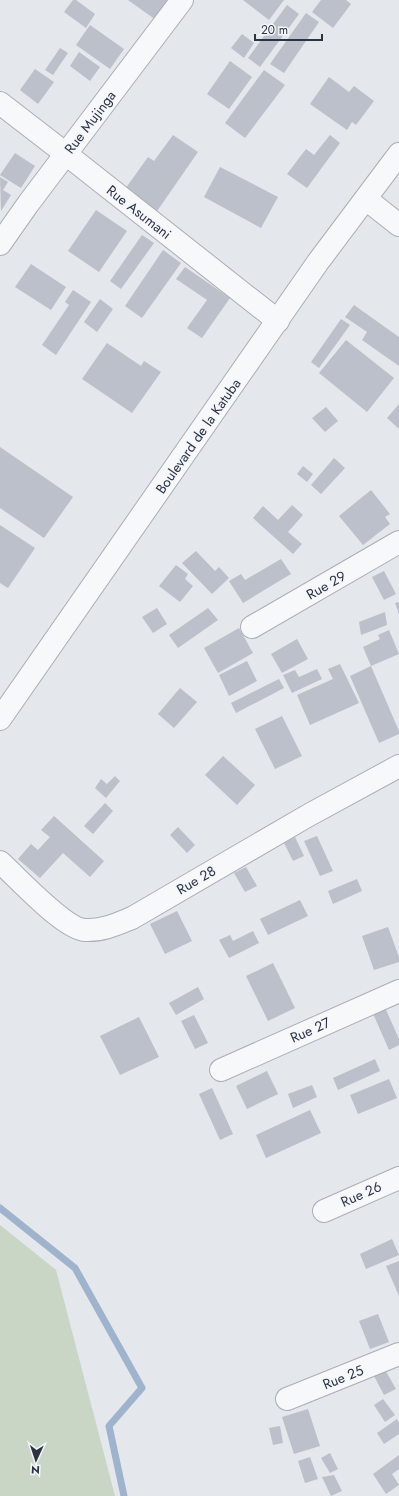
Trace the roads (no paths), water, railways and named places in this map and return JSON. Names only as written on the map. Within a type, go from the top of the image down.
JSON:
[{"type":"street","name":"Rue Mujinga","points":[[0,244],[28,204],[182,0]]},
{"type":"street","name":"Rue Asumani","points":[[0,103],[278,321]]},
{"type":"street","name":"Boulevard de la Katuba","points":[[0,719],[318,262],[399,154]]},
{"type":"street","points":[[366,198],[399,226]]},
{"type":"street","name":"Rue 29","points":[[252,627],[399,542]]},
{"type":"street","name":"Rue 28","points":[[0,862],[67,923],[83,930],[102,929],[132,918],[308,814],[399,766]]},
{"type":"street","name":"Rue 27","points":[[221,1070],[399,991]]},
{"type":"street","name":"Rue 26","points":[[324,1211],[399,1178]]},
{"type":"street","name":"Rue 25","points":[[287,1399],[399,1354]]},
{"type":"waterway","points":[[0,1208],[75,1268],[142,1388],[109,1426],[124,1496]]}]
